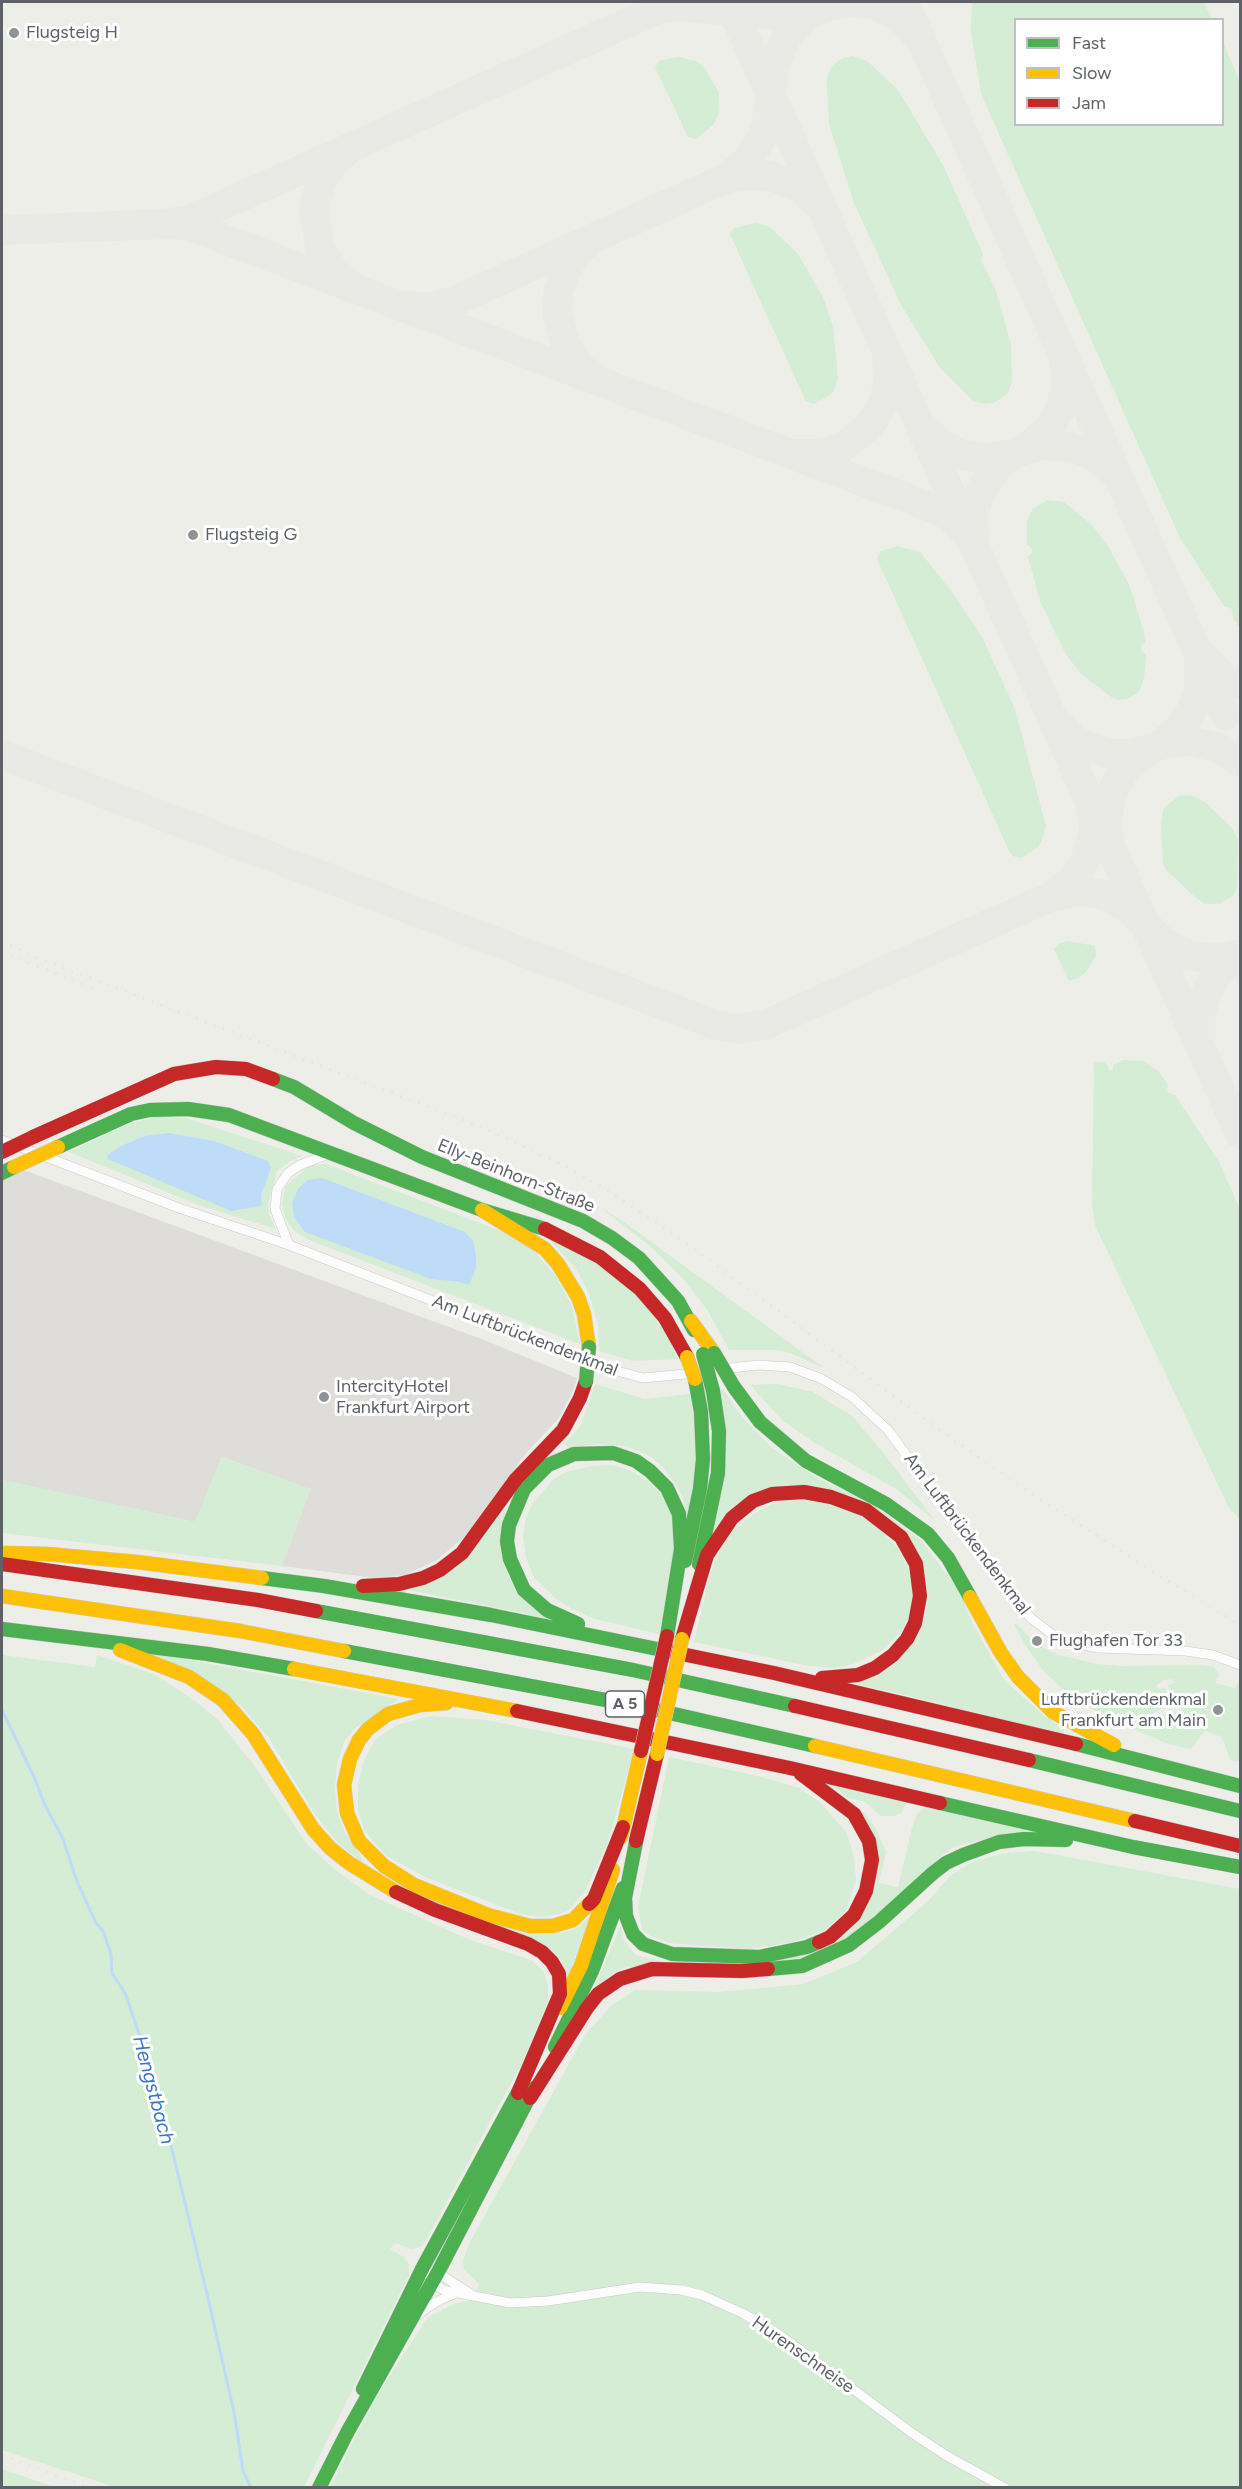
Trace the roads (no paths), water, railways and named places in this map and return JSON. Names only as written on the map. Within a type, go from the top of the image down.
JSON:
[{"type":"main road","name":"Elly-Beinhorn-Straße","points":[[2,1152],[174,1074],[216,1067],[246,1069],[294,1087],[354,1122],[422,1157],[583,1221],[612,1238],[639,1258],[672,1293],[691,1321],[708,1354]]},
{"type":"main road","points":[[8,1170],[131,1114],[174,1108],[229,1115],[482,1210],[546,1229],[600,1257],[626,1276],[651,1300],[669,1325],[687,1357],[698,1393],[703,1435],[702,1474],[692,1532],[609,1884],[581,1966],[524,2096],[436,2277],[348,2431],[319,2487]]},
{"type":"main road","points":[[324,1586],[352,1587],[408,1582],[429,1576],[447,1565],[472,1541],[516,1479],[563,1430],[572,1416],[586,1381],[589,1347],[584,1314],[578,1297],[558,1264],[545,1249],[482,1210]]},
{"type":"main road","points":[[708,1354],[760,1422],[806,1461],[886,1504],[928,1534],[948,1557],[1011,1668],[1040,1700],[1062,1717],[1101,1740],[1160,1764]]},
{"type":"main road","points":[[348,2431],[376,2359],[423,2267],[524,2096],[592,1971],[621,1894],[657,1754],[718,1473],[719,1431],[708,1354]]},
{"type":"main road","points":[[650,1647],[555,1615],[534,1601],[521,1585],[508,1554],[508,1524],[524,1489],[548,1465],[574,1454],[613,1453],[641,1464],[667,1488],[676,1505],[682,1537],[679,1570],[667,1636]]},
{"type":"main road","points":[[682,1640],[707,1555],[725,1526],[742,1509],[761,1497],[794,1492],[823,1495],[866,1510],[901,1537],[916,1564],[921,1589],[920,1603],[908,1639],[886,1662],[853,1677],[812,1677],[774,1673]]},
{"type":"main road","points":[[2,1553],[47,1554],[137,1562],[324,1586],[502,1617],[774,1673],[1160,1764],[1240,1786]]},
{"type":"main road","name":"A 5","points":[[2,1564],[301,1608],[633,1670],[955,1742],[1240,1811]]},
{"type":"main road","name":"A 5","points":[[2,1596],[240,1631],[643,1707],[858,1755],[1240,1846]]},
{"type":"main road","points":[[2,1629],[219,1656],[491,1705],[790,1768],[1158,1852],[1240,1867]]},
{"type":"main road","points":[[76,1638],[139,1655],[189,1677],[223,1700],[253,1734],[270,1758],[313,1829],[330,1848],[359,1870],[406,1897],[528,1944],[547,1956],[559,1974],[560,1994],[524,2096]]},
{"type":"main road","points":[[491,1705],[432,1703],[404,1709],[381,1719],[359,1740],[345,1776],[345,1804],[359,1841],[373,1857],[395,1874],[440,1896],[512,1922],[539,1927],[553,1926],[573,1920],[594,1899],[607,1872],[623,1827]]},
{"type":"main road","points":[[638,1832],[626,1898],[626,1916],[633,1934],[646,1946],[672,1953],[741,1957],[783,1954],[815,1944],[844,1926],[860,1906],[870,1877],[871,1850],[866,1834],[850,1809],[820,1786],[790,1768]]},
{"type":"main road","points":[[524,2096],[592,2001],[608,1986],[629,1974],[662,1969],[773,1970],[811,1963],[857,1939],[946,1863],[999,1842],[1047,1839],[1158,1852]]},
{"type":"street","name":"Am Luftbrückendenkmal","points":[[2,1140],[180,1208],[289,1245],[626,1375],[660,1378],[742,1366],[779,1365],[822,1379],[852,1397],[877,1418],[901,1447],[1014,1601],[1053,1635],[1070,1642],[1111,1649],[1185,1651],[1213,1655],[1240,1665]]},
{"type":"street","points":[[289,1245],[275,1209],[277,1189],[288,1173],[300,1165],[331,1153]]},
{"type":"street","name":"Hurenschneise","points":[[423,2267],[436,2277],[473,2295]]},
{"type":"street","name":"Hurenschneise","points":[[436,2277],[443,2290],[495,2301],[528,2303],[640,2287],[681,2290],[702,2295],[744,2314],[780,2335],[912,2433],[947,2456],[1005,2487]]},
{"type":"street","points":[[412,2319],[436,2302],[456,2293]]},
{"type":"water","points":[[169,1133],[214,1141],[268,1161],[271,1168],[261,1195],[262,1206],[231,1211],[108,1159],[107,1155],[121,1146],[145,1136]]},
{"type":"water","points":[[322,1178],[465,1232],[473,1241],[476,1255],[476,1268],[469,1285],[431,1279],[305,1232],[294,1217],[292,1203],[298,1189],[307,1180]]},
{"type":"waterway","name":"Hengstbach","points":[[2,1710],[63,1839],[76,1879],[96,1923],[103,1931],[111,1954],[112,1973],[125,1993],[143,2045],[170,2141],[209,2302],[235,2417],[243,2471],[251,2488]]},
{"type":"railway","points":[[2,941],[35,957],[479,1126],[557,1162],[595,1183],[667,1229],[937,1428],[1037,1497],[1240,1625]]},
{"type":"railway","points":[[2,952],[98,990]]},
{"type":"railway","points":[[2,2455],[90,2488]]},
{"type":"place","name":"Flugsteig H","points":[[14,33]]},
{"type":"place","name":"Flugsteig G","points":[[193,535]]},
{"type":"place","name":"IntercityHotel Frankfurt Airport","points":[[324,1397]]},
{"type":"place","name":"Flughafen Tor 33","points":[[1037,1641]]},
{"type":"place","name":"Luftbrückendenkmal Frankfurt am Main","points":[[1218,1710]]}]
